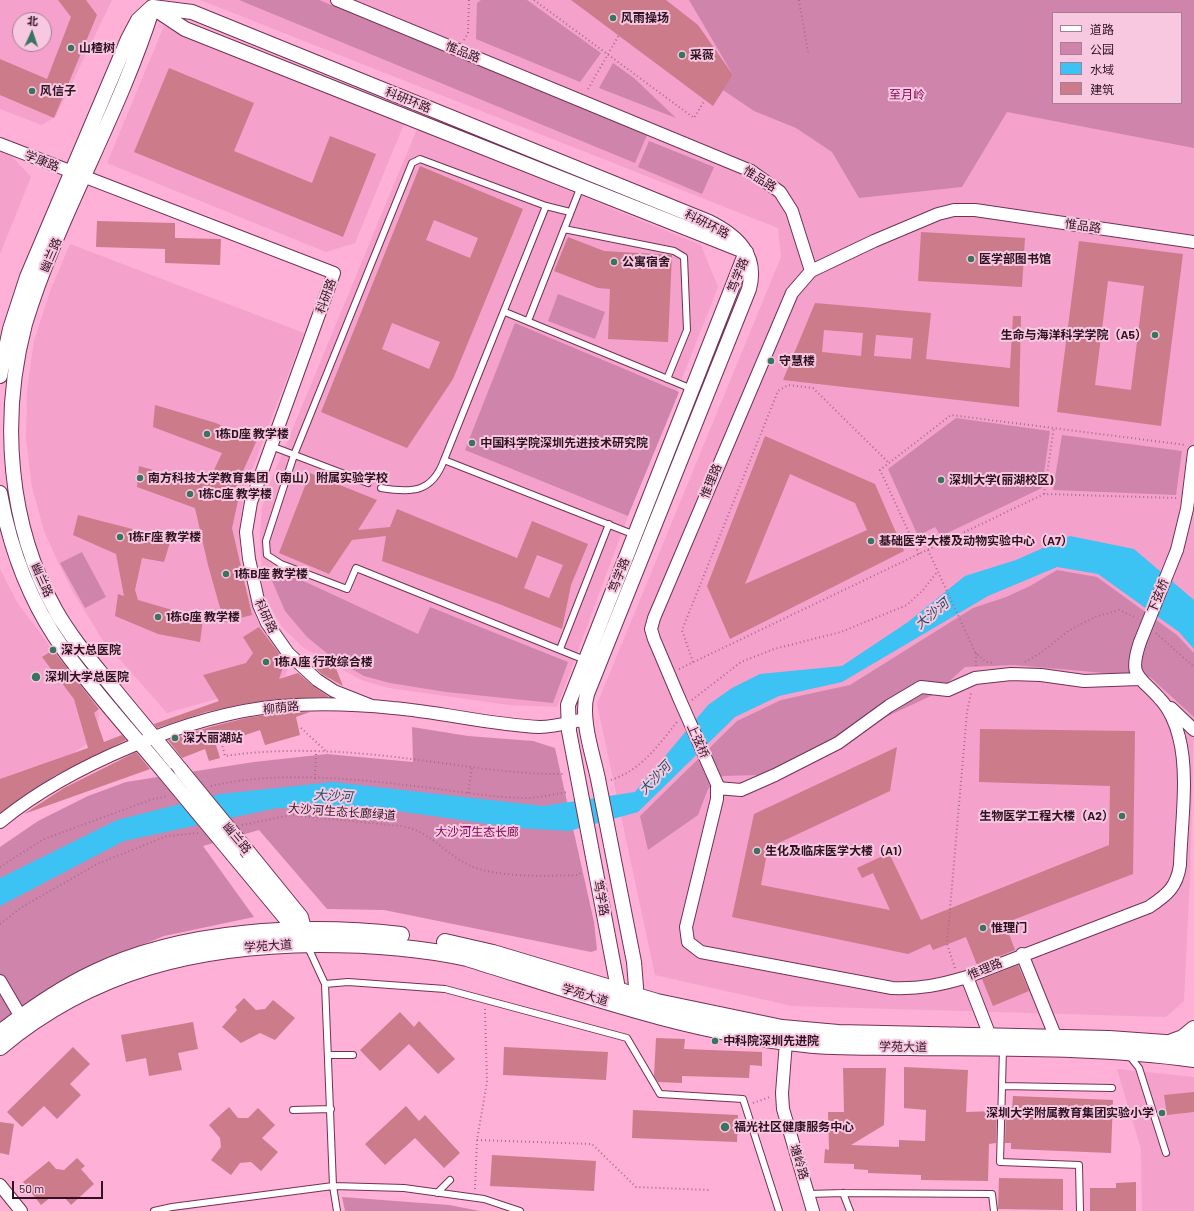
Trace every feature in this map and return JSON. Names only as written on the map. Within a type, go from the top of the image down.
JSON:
[{"type":"main road","name":"学苑大道","points":[[0,1033],[21,1017],[71,984],[143,953],[169,946],[247,934],[303,936],[441,952],[627,1001],[737,1033],[786,1042],[837,1046],[1003,1048],[1126,1052],[1143,1061],[1194,1059]]},
{"type":"main road","name":"学苑大道","points":[[0,1047],[65,1003],[104,982],[136,970],[195,954],[250,947],[303,936]]},
{"type":"main road","name":"学苑大道","points":[[627,1001],[782,1028],[838,1033],[1056,1038],[1170,1042],[1194,1045]]},
{"type":"main road","points":[[1170,1042],[1183,1038],[1194,1029]]},
{"type":"street","name":"惟品路","points":[[337,0],[752,171],[780,192],[792,211],[811,271],[874,241],[938,214],[954,210],[975,210],[1194,242]]},
{"type":"street","name":"幽兰路","points":[[0,376],[5,349],[18,300],[36,253],[132,30],[138,20],[153,3]]},
{"type":"street","name":"幽兰路","points":[[153,3],[141,46],[45,267],[21,343],[14,379],[11,420],[14,487],[27,545],[41,580],[57,612],[83,651],[296,910],[303,936]]},
{"type":"street","name":"科研环路","points":[[153,3],[185,29],[746,252]]},
{"type":"street","name":"科研环路","points":[[153,3],[192,12],[709,222],[730,234],[746,252]]},
{"type":"street","name":"学康路","points":[[0,144],[84,178],[334,273]]},
{"type":"street","name":"笃学路","points":[[627,1001],[577,791],[567,722],[570,698],[746,252]]},
{"type":"street","name":"笃学路","points":[[627,1001],[636,976],[611,845],[604,780],[586,719],[585,706],[587,694],[749,289],[752,272],[746,252]]},
{"type":"street","name":"惟理路","points":[[684,701],[669,674],[654,639],[651,629],[654,618],[792,292],[811,271]]},
{"type":"street","name":"科研路","points":[[334,273],[251,502],[246,532],[250,566],[259,605],[277,639],[288,653],[317,680],[334,692],[372,706]]},
{"type":"street","points":[[1187,498],[1190,448]]},
{"type":"street","name":"幽兰路","points":[[0,493],[6,522],[18,563],[48,624],[75,665],[234,856],[303,936]]},
{"type":"street","name":"下弦桥","points":[[1139,679],[1135,669],[1135,658],[1177,550],[1187,498]]},
{"type":"street","points":[[717,786],[741,790],[775,775],[838,743],[890,706],[921,687],[948,690],[975,678],[1010,674],[1041,675],[1084,681],[1139,679]]},
{"type":"street","name":"惟理路","points":[[717,786],[717,799],[686,927],[688,942],[701,952],[892,988],[916,989],[942,985],[1149,907],[1167,894],[1174,886],[1178,878],[1180,865],[1184,772],[1182,754],[1175,722],[1161,699],[1139,679]]},
{"type":"street","points":[[1161,699],[1194,730]]},
{"type":"street","name":"上弦桥","points":[[684,701],[717,786]]},
{"type":"street","name":"柳荫路","points":[[0,822],[50,787],[111,755],[140,743],[195,724],[226,716],[278,706],[328,704],[372,706],[542,727],[586,719]]},
{"type":"street","points":[[1022,954],[1056,1038]]},
{"type":"street","points":[[963,978],[990,1036]]},
{"type":"street","points":[[0,981],[21,1017]]},
{"type":"street","name":"塘岭路","points":[[786,1042],[782,1093],[783,1109],[813,1211]]},
{"type":"street","points":[[0,1185],[21,1211]]},
{"type":"lane","points":[[570,212],[546,206],[420,159],[412,162],[294,455],[266,541],[267,555],[280,564],[347,589],[356,568],[585,660]]},
{"type":"lane","points":[[528,321],[581,186]]},
{"type":"lane","points":[[381,488],[410,491],[428,486],[439,473],[505,312],[546,206]]},
{"type":"lane","points":[[564,229],[674,251],[684,257],[687,330],[667,379]]},
{"type":"lane","points":[[505,312],[693,389]]},
{"type":"lane","points":[[271,446],[368,483]]},
{"type":"lane","points":[[444,460],[635,535]]},
{"type":"lane","points":[[560,649],[609,524]]},
{"type":"lane","points":[[303,936],[325,984],[333,1186],[337,1211]]},
{"type":"lane","points":[[325,984],[348,982],[445,989],[627,1038],[660,1094],[742,1100],[779,1211]]},
{"type":"lane","points":[[1003,1048],[1000,1162],[1079,1165],[1080,1211]]},
{"type":"lane","points":[[328,1056],[353,1055]]},
{"type":"lane","points":[[1143,1061],[1166,1152]]},
{"type":"lane","points":[[1002,1086],[1112,1088]]},
{"type":"lane","points":[[293,1110],[331,1109]]},
{"type":"lane","points":[[437,1193],[450,1180]]},
{"type":"lane","points":[[154,1211],[333,1186],[404,1188],[475,1198],[507,1209],[520,1211]]},
{"type":"lane","points":[[843,1193],[850,1211]]},
{"type":"lane","points":[[808,1194],[992,1194],[994,1211]]},
{"type":"path","points":[[459,50],[468,33],[469,0]]},
{"type":"path","points":[[534,0],[694,118],[705,100]]},
{"type":"path","points":[[799,0],[808,52]]},
{"type":"path","points":[[588,89],[619,35]]},
{"type":"path","points":[[693,662],[682,630],[778,391],[788,385],[813,388],[889,463]]},
{"type":"path","points":[[919,554],[880,470],[951,415],[1054,427],[1190,448]]},
{"type":"path","points":[[1044,494],[1054,427]]},
{"type":"path","points":[[669,674],[1044,494],[1187,498]]},
{"type":"path","points":[[928,550],[976,652],[986,662],[1000,663]]},
{"type":"path","points":[[684,701],[741,662],[774,649],[841,632],[907,605],[923,590],[938,571]]},
{"type":"path","points":[[1022,664],[1042,652],[1068,631],[1095,617],[1119,610],[1133,615],[1141,622]]},
{"type":"path","points":[[1152,630],[1194,667]]},
{"type":"path","points":[[963,978],[947,944],[967,712],[975,678],[976,652]]},
{"type":"path","points":[[604,780],[632,770],[646,759],[679,719]]},
{"type":"path","points":[[195,724],[219,733],[225,756],[252,752],[326,752],[396,757],[521,773],[561,774]]},
{"type":"path","points":[[301,728],[326,752]]},
{"type":"path","points":[[315,779],[316,752]]},
{"type":"path","points":[[468,793],[472,767]]},
{"type":"path","points":[[210,786],[255,779],[315,779],[369,781],[503,797],[530,798],[577,791]]},
{"type":"path","points":[[0,866],[44,839],[150,800],[172,794]]},
{"type":"path","name":"大沙河生态长廊绿道","points":[[238,826],[291,815],[401,826],[420,831],[467,865],[485,870],[531,876],[557,876],[578,875],[595,866]]},
{"type":"path","points":[[0,924],[22,907],[97,864],[167,836],[199,833]]},
{"type":"path","points":[[475,1198],[477,1140],[487,1082],[487,1024],[484,999]]},
{"type":"path","points":[[745,1107],[782,1093]]},
{"type":"path","points":[[477,1140],[592,1144],[636,1187],[710,1190]]},
{"type":"shaded area","points":[[0,0],[112,0],[56,116],[42,125],[0,109]]},
{"type":"shaded area","name":"深圳大学(丽湖校区)","points":[[200,0],[1194,0],[1194,725],[1190,877],[1184,1001],[1166,1017],[792,1006],[655,975],[597,704],[781,257],[778,228]]},
{"type":"shaded area","points":[[164,26],[404,124],[355,243],[326,252],[107,163]]},
{"type":"shaded area","name":"中国科学院深圳先进技术研究院","points":[[417,129],[701,245],[718,287],[628,516],[557,707],[509,705],[389,688],[361,680],[304,648],[282,627],[263,594],[260,534],[262,509],[268,488]]},
{"type":"shaded area","points":[[0,149],[8,152],[31,177],[0,254]]},
{"type":"shaded area","name":"南方科技大学教育集团（南山）附属实验学校","points":[[70,244],[304,333],[244,491],[240,523],[240,557],[245,584],[258,622],[289,663],[286,675],[275,682],[167,713],[102,639],[73,592],[58,562],[44,531],[32,487],[26,440],[27,390],[34,341],[50,291]]},
{"type":"shaded area","name":"深圳大学总医院","points":[[0,569],[17,602],[99,713],[97,737],[0,803]]},
{"type":"shaded area","name":"深圳大学附属教育集团实验小学","points":[[1117,1069],[1194,1077],[1194,1211],[1142,1211],[1141,1149]]},
{"type":"green space","points":[[239,0],[319,0],[647,135],[635,163]]},
{"type":"green space","points":[[481,0],[527,0],[601,53],[580,82],[476,39],[477,3]]},
{"type":"green space","name":"至月岭","points":[[689,0],[1194,0],[1194,148],[1007,112],[962,187],[859,198],[832,152],[796,128],[754,111],[723,90],[733,75]]},
{"type":"green space","points":[[613,63],[634,78],[676,118],[599,88]]},
{"type":"green space","points":[[649,141],[714,167],[702,194],[638,167]]},
{"type":"green space","points":[[558,294],[605,312],[595,339],[548,321]]},
{"type":"green space","points":[[515,323],[679,392],[628,516],[465,450]]},
{"type":"green space","points":[[956,418],[1050,431],[1042,488],[941,536],[935,527],[918,536],[888,469]]},
{"type":"green space","points":[[1062,435],[1182,451],[1176,495],[1053,490]]},
{"type":"green space","points":[[82,552],[106,597],[85,608],[60,563]]},
{"type":"green space","points":[[267,569],[297,578],[418,634],[430,607],[568,662],[553,703],[446,692],[390,683],[364,676],[334,659],[307,637],[285,611]]},
{"type":"green space","points":[[1057,570],[1097,577],[1177,635],[1194,653],[1194,717],[1150,677],[1014,665],[965,667],[935,694],[761,775],[723,776],[716,780],[708,789],[698,815],[648,850],[640,816],[737,721],[781,700],[850,685],[973,608],[1006,597],[1030,586]]},
{"type":"green space","name":"大沙河生态长廊","points":[[412,727],[468,736],[533,741],[555,748],[594,922],[597,950],[591,952],[384,910],[327,909],[259,830],[203,846],[254,917],[164,936],[116,955],[0,1022],[0,847],[38,821],[88,796],[126,782],[254,762],[327,754],[413,762]]},
{"type":"green space","points":[[342,1197],[449,1205],[480,1211],[345,1211]]},
{"type":"water","name":"大沙河","points":[[1070,536],[1134,549],[1194,600],[1194,649],[1179,632],[1098,574],[1057,567],[988,596],[842,682],[779,696],[735,717],[638,812],[569,831],[518,828],[397,811],[277,808],[124,841],[0,906],[0,878],[117,820],[220,794],[333,782],[543,806],[635,792],[708,705],[732,688],[760,674],[842,666],[908,622],[965,576],[1016,560]]},
{"type":"building","points":[[58,0],[86,0],[97,15],[54,118],[0,95],[0,59],[47,79],[71,17]]},
{"type":"building","name":"采薇","points":[[571,0],[666,0],[698,25],[733,75],[713,106]]},
{"type":"building","points":[[169,68],[254,103],[234,151],[312,183],[330,136],[376,154],[343,237],[134,152]]},
{"type":"building","points":[[420,166],[523,209],[453,379],[407,448],[321,412]],"holes":[[[434,220],[478,238],[470,258],[426,240]],[[392,323],[440,342],[429,369],[382,349]]]},
{"type":"building","points":[[97,221],[175,223],[175,238],[221,239],[220,265],[165,263],[165,249],[96,247]]},
{"type":"building","name":"医学部图书馆","points":[[921,232],[1025,238],[1022,287],[918,281]]},
{"type":"building","points":[[568,237],[604,251],[672,255],[668,342],[608,339],[610,289],[598,288],[554,271]]},
{"type":"building","name":"生命与海洋科学学院（A5）","points":[[1079,241],[1183,254],[1161,426],[1057,412]],"holes":[[[1108,281],[1144,286],[1131,390],[1095,385]]]},
{"type":"building","points":[[815,303],[931,313],[926,359],[1010,368],[1013,316],[1021,316],[1019,407],[783,380]],"holes":[[[824,330],[863,333],[861,356],[822,352]],[[876,335],[913,338],[911,359],[874,356]]]},
{"type":"building","points":[[155,405],[216,423],[256,442],[231,498],[238,501],[232,528],[252,615],[224,622],[208,565],[195,508],[137,487],[139,466],[207,485],[222,453],[153,427]]},
{"type":"building","name":"基础医学大楼及动物实验中心（A7）","points":[[765,436],[875,484],[904,551],[730,639],[707,586]],"holes":[[[790,474],[855,503],[867,530],[745,584]]]},
{"type":"building","points":[[310,473],[377,500],[358,530],[390,527],[397,509],[517,558],[532,521],[588,544],[571,585],[562,629],[382,561],[386,536],[352,540],[329,574],[279,553]],"holes":[[[537,555],[563,565],[549,598],[524,588]]]},
{"type":"building","points":[[78,515],[171,539],[164,562],[142,558],[135,590],[138,600],[203,619],[200,642],[158,634],[115,616],[118,594],[124,596],[116,554],[73,535]]},
{"type":"building","points":[[259,627],[285,661],[279,679],[298,673],[329,697],[278,699],[243,704],[206,712],[157,728],[154,724],[219,701],[203,675],[246,663],[253,653],[243,637]]},
{"type":"building","points":[[53,650],[99,709],[94,713],[104,742],[122,735],[126,740],[56,775],[0,813],[0,779],[88,748],[74,699],[42,657]]},
{"type":"building","points":[[333,661],[343,686],[322,674],[314,667]]},
{"type":"building","points":[[310,712],[296,717],[300,735],[265,745],[260,730],[216,745],[220,758],[209,761],[205,749],[182,758],[168,740],[246,718],[280,713]]},
{"type":"building","points":[[980,729],[1135,731],[1133,874],[1005,923],[1015,950],[977,965],[966,937],[933,950],[930,944],[908,954],[732,917],[754,814],[897,747],[890,791],[768,848],[761,885],[890,910],[873,873],[862,878],[857,868],[889,853],[921,920],[1109,845],[1110,786],[979,782]]},
{"type":"building","points":[[136,752],[150,769],[24,814],[64,788]]},
{"type":"building","points":[[1018,965],[1029,991],[993,1006],[982,979]]},
{"type":"building","points":[[244,998],[256,1010],[265,1009],[273,1000],[295,1018],[275,1040],[260,1033],[241,1043],[222,1027],[237,1010],[235,1007]]},
{"type":"building","points":[[400,1012],[414,1027],[419,1021],[455,1059],[438,1074],[409,1044],[380,1071],[360,1050]]},
{"type":"building","points":[[193,1022],[198,1049],[178,1053],[182,1070],[149,1076],[146,1058],[126,1062],[121,1035]]},
{"type":"building","points":[[656,1038],[685,1039],[684,1049],[762,1052],[762,1066],[750,1065],[749,1078],[682,1076],[682,1083],[658,1082],[654,1076]]},
{"type":"building","points":[[73,1047],[90,1064],[70,1084],[81,1095],[57,1119],[44,1106],[22,1127],[7,1112]]},
{"type":"building","points":[[504,1047],[608,1052],[606,1080],[503,1075]]},
{"type":"building","points":[[904,1067],[968,1070],[966,1112],[997,1111],[996,1143],[989,1144],[988,1181],[921,1180],[921,1175],[868,1173],[868,1170],[854,1169],[854,1164],[824,1163],[825,1149],[829,1150],[828,1112],[844,1112],[843,1068],[886,1068],[884,1125],[851,1145],[899,1147],[899,1140],[925,1141],[926,1110],[904,1108]]},
{"type":"building","points":[[1194,1092],[1194,1112],[1167,1115],[1164,1095]]},
{"type":"building","points":[[1013,1096],[1113,1100],[1111,1153],[1011,1149],[1011,1143],[1005,1143],[1006,1110],[1012,1110]]},
{"type":"building","points":[[406,1106],[419,1121],[425,1115],[460,1153],[444,1168],[415,1138],[385,1165],[365,1144]]},
{"type":"building","points":[[229,1107],[238,1118],[248,1118],[258,1108],[275,1125],[262,1138],[278,1152],[261,1171],[251,1162],[240,1163],[231,1175],[211,1160],[221,1147],[220,1138],[209,1125]]},
{"type":"building","points":[[633,1110],[738,1115],[737,1142],[632,1138]]},
{"type":"building","points":[[0,1122],[14,1124],[9,1155],[0,1153]]},
{"type":"building","points":[[492,1155],[596,1161],[594,1191],[490,1186]]},
{"type":"building","points":[[77,1158],[85,1166],[81,1169],[94,1184],[71,1205],[65,1198],[51,1197],[41,1205],[23,1182],[49,1161],[56,1169],[64,1170]]},
{"type":"building","points":[[999,1178],[1063,1179],[1063,1210],[998,1209]]},
{"type":"building","points":[[1136,1182],[1136,1211],[1090,1211],[1090,1188],[1116,1188],[1116,1183]]},
{"type":"place","name":"风雨操场","points":[[613,18]]},
{"type":"place","name":"山楂树","points":[[71,48]]},
{"type":"place","name":"采薇","points":[[682,55]]},
{"type":"place","name":"风信子","points":[[32,91]]},
{"type":"place","name":"医学部图书馆","points":[[971,259]]},
{"type":"place","name":"公寓宿舍","points":[[614,262]]},
{"type":"place","name":"生命与海洋科学学院（A5）","points":[[1155,335]]},
{"type":"place","name":"守慧楼","points":[[771,361]]},
{"type":"place","name":"1栋D座 教学楼","points":[[207,434]]},
{"type":"place","name":"中国科学院深圳先进技术研究院","points":[[472,443]]},
{"type":"place","name":"南方科技大学教育集团（南山）附属实验学校","points":[[140,478]]},
{"type":"place","name":"深圳大学(丽湖校区)","points":[[941,480]]},
{"type":"place","name":"1栋C座 教学楼","points":[[190,494]]},
{"type":"place","name":"1栋F座 教学楼","points":[[120,537]]},
{"type":"place","name":"基础医学大楼及动物实验中心（A7）","points":[[871,541]]},
{"type":"place","name":"1栋B座 教学楼","points":[[226,574]]},
{"type":"place","name":"1栋G座 教学楼","points":[[158,617]]},
{"type":"place","name":"深大总医院","points":[[53,650]]},
{"type":"place","name":"1栋A座 行政综合楼","points":[[266,662]]},
{"type":"place","name":"深圳大学总医院","points":[[36,677]]},
{"type":"place","name":"深大丽湖站","points":[[175,738]]},
{"type":"place","name":"生物医学工程大楼（A2）","points":[[1122,816]]},
{"type":"place","name":"生化及临床医学大楼（A1）","points":[[757,851]]},
{"type":"place","name":"惟理门","points":[[983,928]]},
{"type":"place","name":"中科院深圳先进院","points":[[715,1041]]},
{"type":"place","name":"深圳大学附属教育集团实验小学","points":[[1162,1113]]},
{"type":"place","name":"福光社区健康服务中心","points":[[725,1127]]}]
